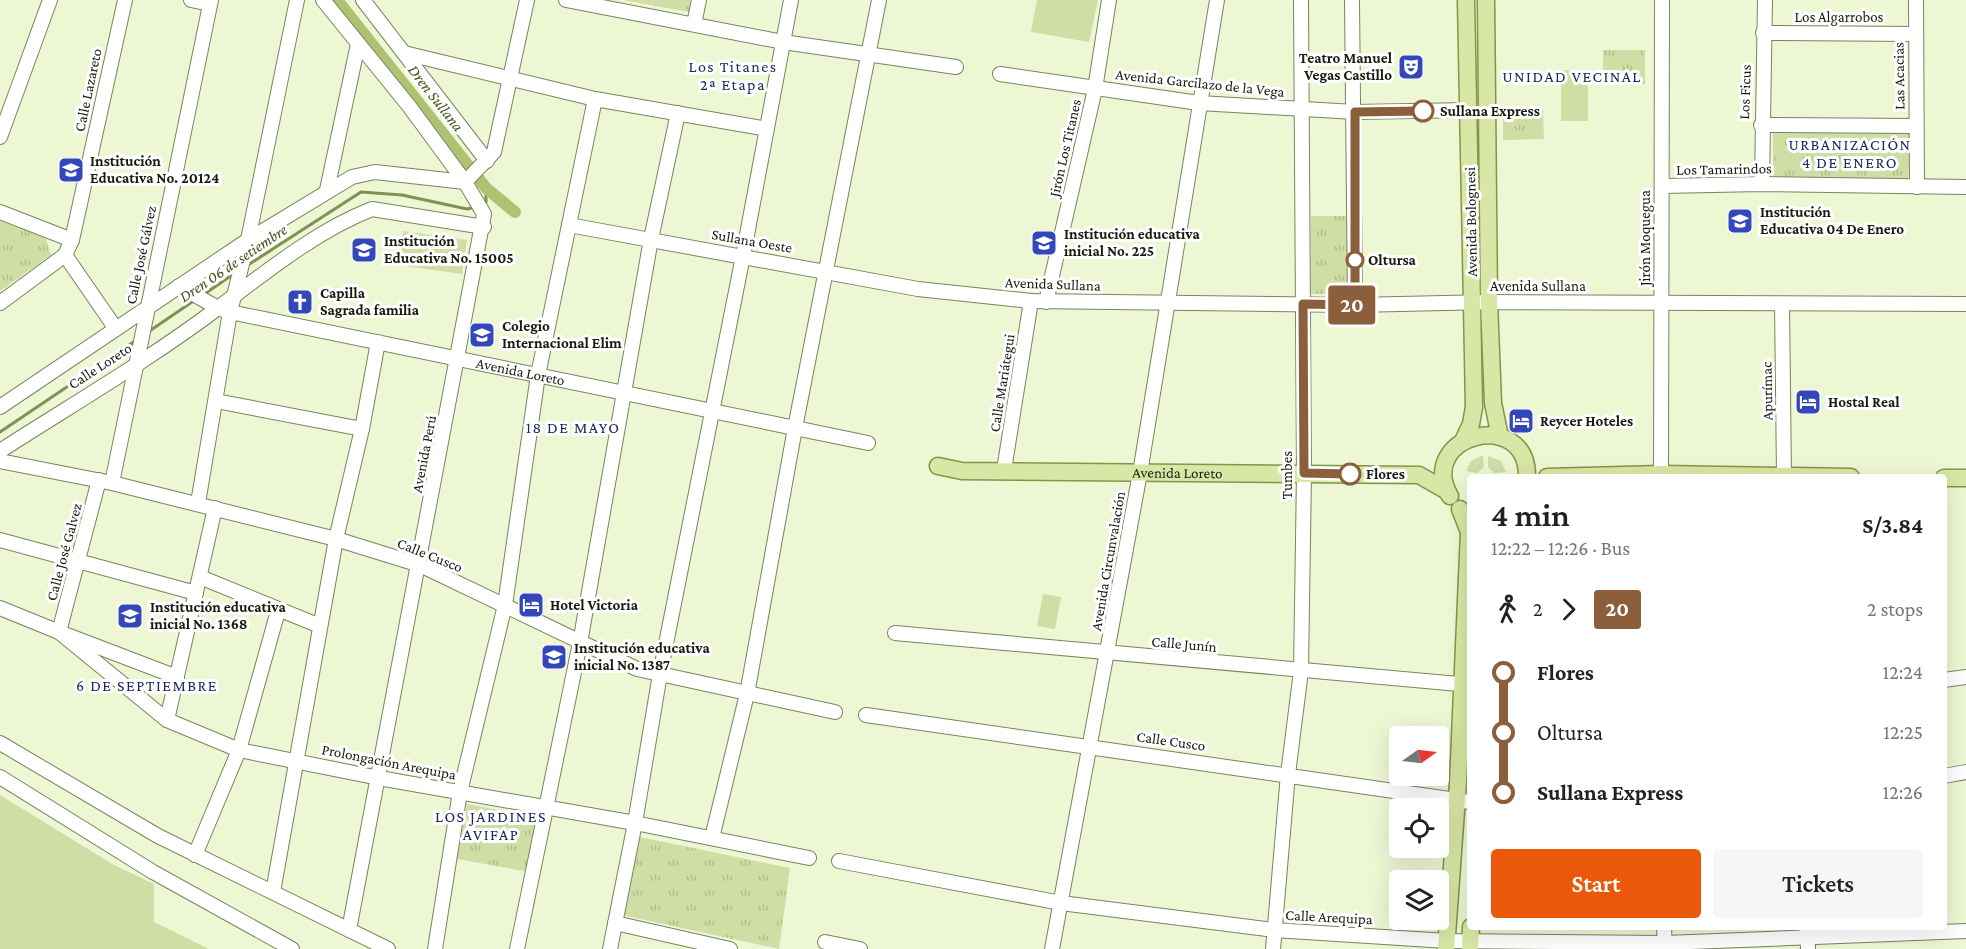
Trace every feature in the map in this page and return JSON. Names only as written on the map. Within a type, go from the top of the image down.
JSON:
[{"type":"main road","name":"Avenida Bolognesi","points":[[1466,0],[1469,110],[1480,302],[1493,403],[1500,437]]},
{"type":"main road","name":"Avenida Bolognesi","points":[[1463,441],[1471,424],[1474,407],[1480,302],[1486,0]]},
{"type":"main road","points":[[1419,475],[1450,455],[1463,441],[1481,434],[1500,437],[1518,450],[1525,469],[1542,474]]},
{"type":"main road","points":[[1450,455],[1444,473],[1447,491],[1465,511]]},
{"type":"main road","name":"Avenida Loreto","points":[[938,466],[962,471],[1419,475],[1447,491]]},
{"type":"main road","points":[[1947,478],[1966,478]]},
{"type":"main road","points":[[1446,945],[1463,801],[1467,634]]},
{"type":"street","points":[[0,137],[50,0]]},
{"type":"street","name":"Calle Lazareto","points":[[65,255],[72,240],[125,0]]},
{"type":"street","points":[[191,0],[210,2]]},
{"type":"street","points":[[198,503],[216,401],[224,310],[235,294],[248,240],[297,0]]},
{"type":"street","name":"Avenida Perú","points":[[323,0],[467,179],[484,214],[484,227],[350,930]]},
{"type":"street","points":[[363,0],[484,164]]},
{"type":"street","points":[[0,408],[248,240],[327,190],[352,177],[375,172],[467,179],[494,152],[527,0]]},
{"type":"street","points":[[566,0],[610,4],[783,42],[956,67]]},
{"type":"street","points":[[694,24],[699,0]]},
{"type":"street","points":[[610,949],[635,823],[660,674],[791,0]]},
{"type":"street","points":[[712,838],[747,694],[795,428],[879,0]]},
{"type":"street","name":"Jirón Los Titanes","points":[[1046,302],[1095,89],[1109,0]]},
{"type":"street","name":"Avenida Circunvalación","points":[[1053,949],[1140,473],[1217,0]]},
{"type":"street","name":"Tumbes","points":[[1273,949],[1288,774],[1301,671],[1304,473],[1301,0]]},
{"type":"street","points":[[1353,0],[1355,305]]},
{"type":"street","name":"Jirón Moquegua","points":[[1661,474],[1662,0]]},
{"type":"street","name":"Los Ficus","points":[[1762,184],[1761,125],[1765,0]]},
{"type":"street","name":"Las Acacias","points":[[1916,0],[1917,187]]},
{"type":"street","name":"Calle José Gálvez","points":[[106,481],[147,308],[210,2]]},
{"type":"street","name":"Los Algarrobos","points":[[1763,33],[1915,34]]},
{"type":"street","points":[[327,190],[358,44]]},
{"type":"street","points":[[404,53],[510,76],[594,99],[767,129]]},
{"type":"street","name":"Avenida Garcilazo de la Vega","points":[[1000,74],[1199,103],[1355,112],[1469,110]]},
{"type":"street","points":[[435,949],[460,792],[505,605],[538,375],[594,99]]},
{"type":"street","points":[[518,949],[580,643],[651,239],[678,113]]},
{"type":"street","points":[[1761,125],[1916,126]]},
{"type":"street","name":"Los Tamarindos","points":[[1662,186],[1762,184],[1966,187]]},
{"type":"street","points":[[235,294],[332,228],[372,209],[484,227]]},
{"type":"street","points":[[0,212],[72,240]]},
{"type":"street","name":"Sullana Oeste","points":[[569,225],[930,290]]},
{"type":"street","points":[[0,303],[65,255],[116,329]]},
{"type":"street","name":"Avenida Loreto","points":[[179,286],[224,310],[867,443]]},
{"type":"street","name":"Avenida Sullana","points":[[930,290],[1046,302],[1355,305],[1480,302],[1966,304]]},
{"type":"street","name":"Calle Mariátegui","points":[[1004,470],[1031,301]]},
{"type":"street","name":"Apurímac","points":[[1782,304],[1784,474]]},
{"type":"street","name":"Calle Loreto","points":[[0,451],[135,363],[224,310]]},
{"type":"street","points":[[273,892],[336,539],[362,429],[378,342]]},
{"type":"street","points":[[216,401],[362,429]]},
{"type":"street","name":"Calle Cusco","points":[[0,461],[106,481],[336,539],[420,565],[637,669],[835,712]]},
{"type":"street","name":"Calle José Galvez","points":[[59,632],[106,481]]},
{"type":"street","points":[[167,720],[215,508]]},
{"type":"street","points":[[1,546],[80,562],[196,593]]},
{"type":"street","points":[[200,577],[278,611],[320,626]]},
{"type":"street","name":"Prolongación Arequipa","points":[[0,608],[59,632],[167,720],[239,750],[379,778],[635,823],[809,858]]},
{"type":"street","points":[[195,855],[239,750],[278,611]]},
{"type":"street","points":[[59,632],[177,677]]},
{"type":"street","name":"Calle Junín","points":[[896,633],[1466,685]]},
{"type":"street","points":[[1947,680],[1966,677]]},
{"type":"street","name":"Calle Cusco","points":[[866,715],[1463,801]]},
{"type":"street","points":[[0,743],[158,836],[388,949]]},
{"type":"street","points":[[1947,775],[1966,772]]},
{"type":"street","points":[[0,777],[153,872],[292,949]]},
{"type":"street","name":"Calle Arequipa","points":[[839,861],[1061,903],[1274,930],[1446,945],[1471,939],[1665,946],[1966,931]]},
{"type":"street","points":[[615,924],[730,949]]},
{"type":"street","points":[[1664,930],[1665,946]]},
{"type":"street","points":[[825,942],[860,949]]},
{"type":"green space","points":[[623,0],[691,0],[689,12]]},
{"type":"green space","points":[[1037,0],[1098,0],[1089,42],[1031,32]]},
{"type":"green space","points":[[1603,50],[1645,50],[1645,84],[1603,84]]},
{"type":"green space","points":[[1561,70],[1588,70],[1588,121],[1561,121]]},
{"type":"green space","points":[[1503,109],[1543,109],[1544,139],[1503,140]]},
{"type":"green space","points":[[1773,131],[1912,131],[1908,181],[1773,177]]},
{"type":"green space","points":[[0,216],[45,236],[51,255],[0,291]]},
{"type":"green space","points":[[1311,216],[1349,216],[1349,294],[1311,294]]},
{"type":"green space","points":[[403,231],[467,240],[462,274],[398,265]]},
{"type":"green space","points":[[1483,455],[1484,467],[1477,473],[1466,471],[1471,461]]},
{"type":"green space","points":[[1488,456],[1501,461],[1506,472],[1494,473],[1488,467]]},
{"type":"green space","points":[[1043,594],[1061,597],[1055,629],[1037,626]]},
{"type":"green space","points":[[0,795],[114,865],[154,884],[154,922],[209,949],[0,949]]},
{"type":"green space","points":[[467,804],[539,818],[529,872],[457,859]]},
{"type":"green space","points":[[640,837],[790,868],[779,949],[622,915]]},
{"type":"waterway","name":"Dren Sullana","points":[[337,0],[486,188],[515,212]]},
{"type":"waterway","name":"Dren 06 de setiembre","points":[[482,204],[486,202],[486,188]]},
{"type":"waterway","name":"Dren 06 de setiembre","points":[[248,265],[361,192],[402,195],[467,209],[476,207]]},
{"type":"waterway","name":"Dren 06 de setiembre","points":[[203,295],[235,273]]},
{"type":"waterway","name":"Dren 06 de setiembre","points":[[148,332],[195,300]]},
{"type":"waterway","name":"Dren 06 de setiembre","points":[[0,432],[138,339]]},
{"type":"bus line","name":"20","points":[[1350,474],[1304,473],[1303,304],[1355,305],[1355,112],[1423,111]]},
{"type":"place","name":"Teatro Manuel Vegas Castillo","points":[[1411,67]]},
{"type":"place","name":"Sullana Express","points":[[1423,111]]},
{"type":"place","name":"Institución Educativa No. 20124","points":[[71,170]]},
{"type":"place","name":"Institución Educativa 04 De Enero","points":[[1740,221]]},
{"type":"place","name":"Institución educativa inicial No. 225","points":[[1044,243]]},
{"type":"place","name":"Institución Educativa No. 15005","points":[[364,250]]},
{"type":"place","name":"Oltursa","points":[[1355,260]]},
{"type":"place","name":"Capilla Sagrada familia","points":[[300,302]]},
{"type":"place","name":"Colegio Internacional Elim","points":[[482,335]]},
{"type":"place","name":"Hostal Real","points":[[1808,402]]},
{"type":"place","name":"Reycer Hoteles","points":[[1521,421]]},
{"type":"place","name":"Flores","points":[[1350,474]]},
{"type":"place","name":"Hotel Victoria","points":[[531,605]]},
{"type":"place","name":"Institución educativa inicial No. 1368","points":[[130,616]]},
{"type":"place","name":"Institución educativa inicial No. 1387","points":[[554,657]]},
{"type":"district","name":"Los Titanes 2ª Etapa","points":[[733,75]]},
{"type":"district","name":"UNIDAD VECINAL","points":[[1572,76]]},
{"type":"district","name":"URBANIZACIÓN 4 DE ENERO","points":[[1850,153]]},
{"type":"district","name":"18 DE MAYO","points":[[573,427]]},
{"type":"district","name":"6 DE SEPTIEMBRE","points":[[147,685]]},
{"type":"district","name":"LOS JARDINES AVIFAP","points":[[491,825]]}]
